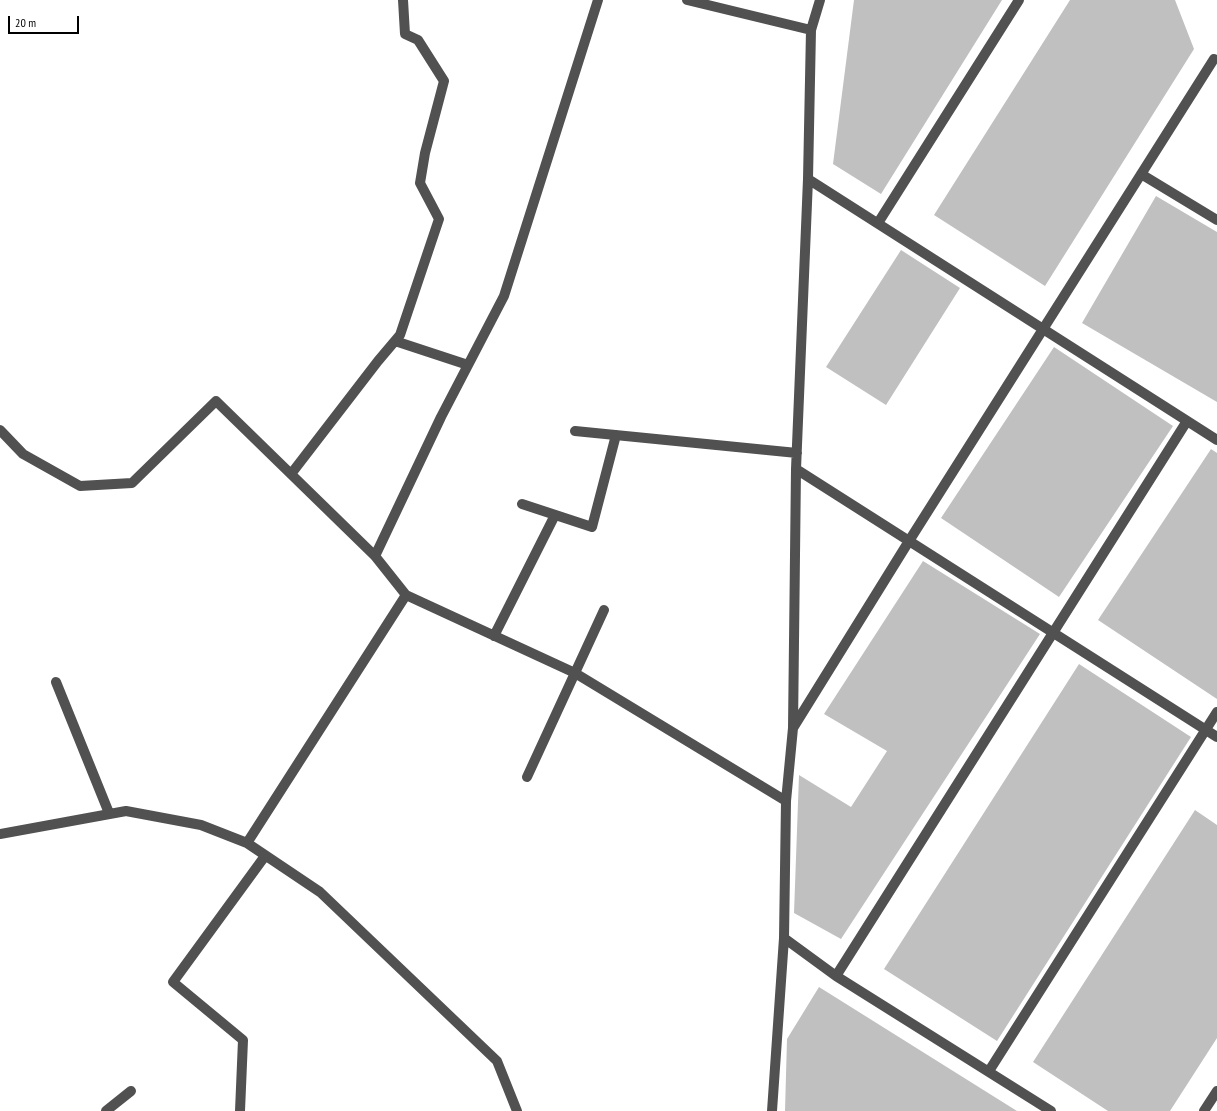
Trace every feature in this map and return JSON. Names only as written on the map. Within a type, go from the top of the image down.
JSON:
[{"type":"street","points":[[291,474],[400,335],[439,219],[420,183],[425,153],[444,81],[418,40],[405,34],[403,0]]},
{"type":"street","points":[[375,556],[441,417],[504,296],[598,0]]},
{"type":"street","points":[[686,0],[811,30]]},
{"type":"street","points":[[772,1111],[784,938],[786,801],[793,728],[796,469],[808,179],[811,30],[820,0]]},
{"type":"street","points":[[878,224],[1019,0]]},
{"type":"street","points":[[793,728],[909,541],[1214,59]]},
{"type":"street","points":[[1141,174],[1217,220]]},
{"type":"street","points":[[808,179],[1217,440]]},
{"type":"street","points":[[395,341],[468,366]]},
{"type":"street","points":[[0,430],[23,454],[80,486],[132,483],[216,401],[375,556],[406,596],[575,672],[786,801]]},
{"type":"street","points":[[836,976],[1187,421]]},
{"type":"street","points":[[575,431],[797,453]]},
{"type":"street","points":[[522,504],[592,527],[616,435]]},
{"type":"street","points":[[796,469],[1217,738]]},
{"type":"street","points":[[494,636],[555,515]]},
{"type":"street","points":[[246,843],[406,596]]},
{"type":"street","points":[[527,777],[604,610]]},
{"type":"street","points":[[56,682],[108,814]]},
{"type":"street","points":[[988,1071],[1217,712]]},
{"type":"street","points":[[0,834],[126,811],[201,825],[246,843],[320,892],[497,1061],[517,1111]]},
{"type":"street","points":[[240,1111],[243,1040],[173,982],[265,856]]},
{"type":"street","points":[[784,938],[836,976],[1051,1111]]},
{"type":"street","points":[[106,1111],[131,1091]]},
{"type":"street","points":[[1204,1111],[1217,1091]]},
{"type":"building","points":[[854,0],[1002,0],[881,194],[833,164]]},
{"type":"building","points":[[1070,0],[1175,0],[1194,49],[1045,286],[934,215]]},
{"type":"building","points":[[1156,196],[1217,232],[1217,402],[1082,323]]},
{"type":"building","points":[[901,250],[960,288],[886,405],[826,367]]},
{"type":"building","points":[[1054,347],[1173,426],[1059,597],[941,518]]},
{"type":"building","points":[[1211,449],[1217,453],[1217,699],[1098,620]]},
{"type":"building","points":[[923,561],[1040,634],[841,939],[794,913],[799,775],[851,807],[887,751],[824,714]]},
{"type":"building","points":[[1079,664],[1191,737],[997,1041],[884,969]]},
{"type":"building","points":[[1195,810],[1217,825],[1217,1038],[1170,1111],[1108,1111],[1033,1062]]},
{"type":"building","points":[[819,987],[1017,1111],[785,1111],[787,1039]]}]
